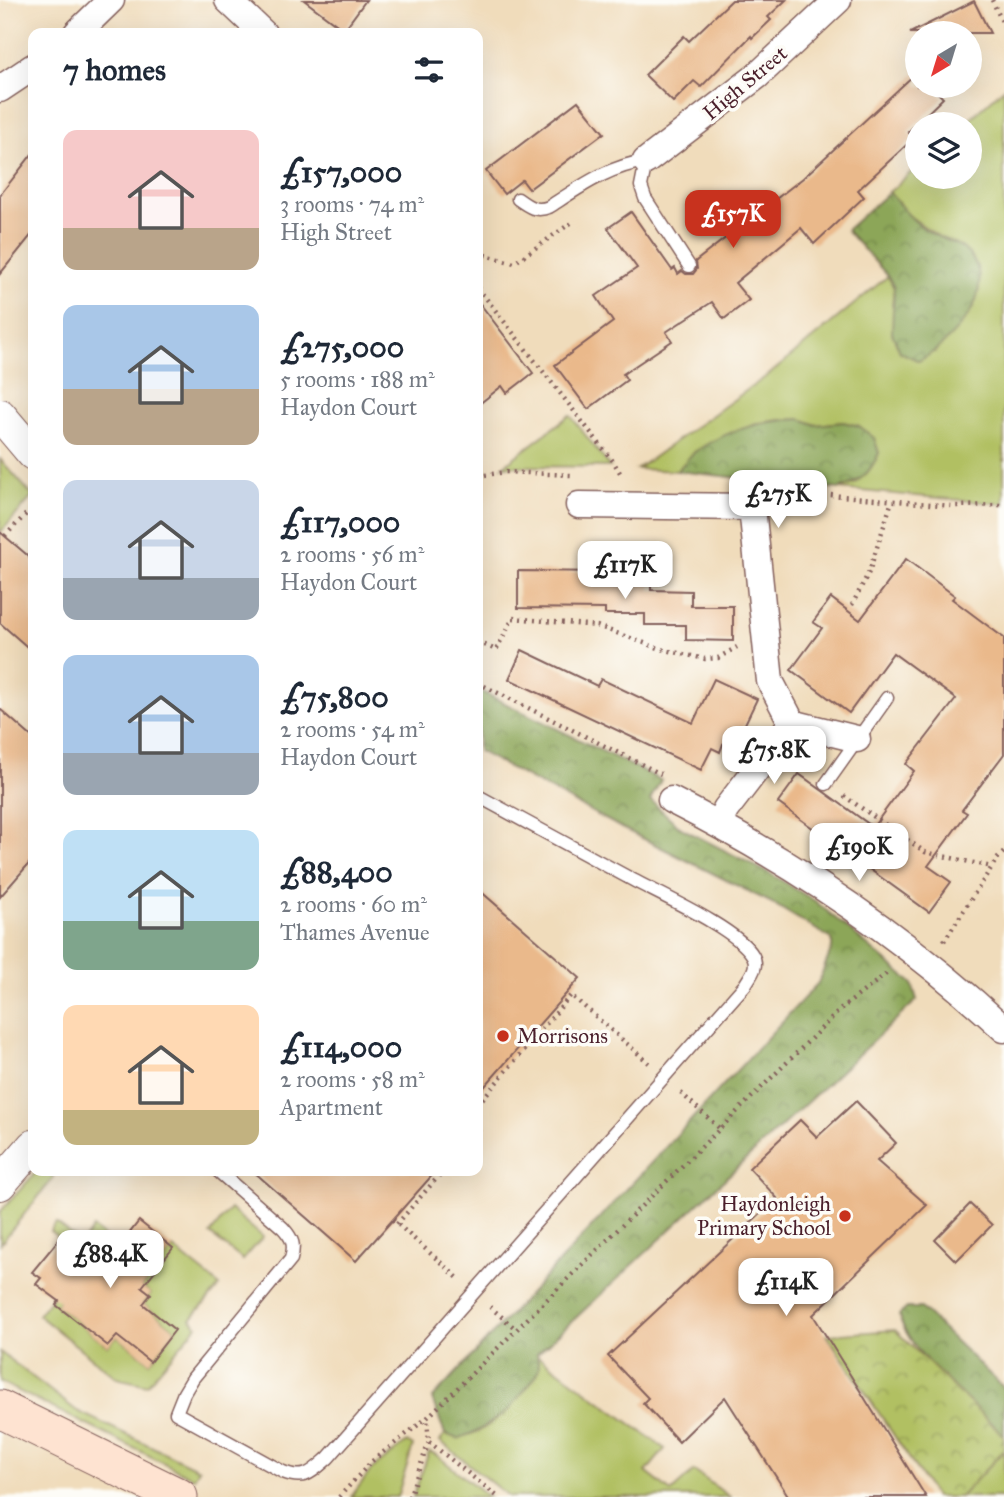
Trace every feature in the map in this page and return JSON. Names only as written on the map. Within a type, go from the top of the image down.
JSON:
[{"type":"main road","points":[[0,1409],[179,1497]]},
{"type":"street","points":[[82,28],[111,0]]},
{"type":"street","points":[[228,0],[259,28]]},
{"type":"street","name":"High Street","points":[[646,160],[757,76],[838,0]]},
{"type":"street","points":[[0,89],[28,70]]},
{"type":"street","points":[[0,415],[28,448]]},
{"type":"street","points":[[579,505],[751,507],[770,681],[792,723],[857,739]]},
{"type":"street","points":[[718,824],[726,809],[792,723]]},
{"type":"street","points":[[670,789],[718,824],[752,842],[830,892],[975,1002],[1004,1029]]},
{"type":"street","points":[[0,1184],[28,1152]]},
{"type":"lane","points":[[518,199],[529,207],[541,210],[550,207],[599,174],[646,160],[641,186],[645,198],[689,266]]},
{"type":"lane","points":[[826,784],[887,698]]},
{"type":"lane","points":[[224,1176],[283,1228],[292,1238],[294,1249],[291,1259],[192,1378],[176,1413],[283,1472],[295,1477],[304,1476],[328,1458],[745,985],[753,972],[755,962],[752,954],[737,939],[700,916],[483,799]]},
{"type":"path","points":[[992,0],[1004,26]]},
{"type":"path","points":[[483,294],[613,461],[623,478]]},
{"type":"path","points":[[852,605],[869,572],[892,501]]},
{"type":"path","points":[[5,536],[28,512]]},
{"type":"path","points":[[483,644],[496,650],[513,618],[597,626],[661,649],[705,659],[718,658],[764,630]]},
{"type":"path","points":[[483,686],[670,789]]},
{"type":"path","points":[[826,784],[925,852],[992,867]]},
{"type":"path","points":[[340,1497],[372,1461],[427,1419],[842,1008],[920,959],[1004,852]]},
{"type":"path","points":[[483,1098],[571,995],[719,1128]]},
{"type":"path","points":[[438,1176],[395,1222],[516,1329]]},
{"type":"path","points":[[409,1497],[429,1442],[427,1419]]},
{"type":"path","points":[[429,1442],[498,1497]]},
{"type":"green space","points":[[1004,88],[1004,504],[839,489],[857,483],[879,453],[874,438],[859,426],[843,422],[816,425],[801,419],[758,423],[694,452],[677,471],[637,469],[771,373],[888,276],[894,288],[892,306],[935,352],[945,340],[942,239],[908,215],[889,192],[905,178],[905,189],[982,189],[982,112],[977,112]]},
{"type":"green space","points":[[889,192],[925,229],[954,243],[969,254],[978,272],[978,291],[972,309],[945,342],[919,361],[900,352],[892,333],[894,288],[888,276],[846,230]]},
{"type":"green space","points":[[570,415],[610,467],[503,466]]},
{"type":"green space","points":[[801,419],[816,425],[843,422],[859,426],[874,438],[879,453],[872,467],[859,480],[839,489],[677,471],[696,451],[720,437],[773,421]]},
{"type":"green space","points":[[0,459],[28,490],[28,502],[0,533]]},
{"type":"green space","points":[[483,692],[661,780],[650,800],[681,828],[769,873],[815,901],[912,983],[917,1000],[537,1354],[539,1368],[536,1376],[508,1411],[479,1430],[458,1439],[445,1434],[432,1399],[818,983],[832,948],[832,939],[770,902],[620,827],[483,754]]},
{"type":"green space","points":[[32,1176],[53,1176],[0,1244],[0,1212]]},
{"type":"green space","points":[[230,1209],[263,1237],[243,1260],[210,1234]]},
{"type":"green space","points":[[56,1223],[82,1243],[93,1228],[118,1247],[108,1261],[97,1253],[90,1262],[50,1231]]},
{"type":"green space","points":[[173,1248],[220,1286],[191,1319],[197,1326],[147,1385],[117,1378],[38,1315],[57,1291],[63,1296],[56,1305],[108,1346],[117,1336],[150,1362],[175,1330],[143,1304],[151,1294],[142,1287]]},
{"type":"green space","points":[[907,1308],[921,1308],[1004,1388],[1004,1436],[944,1379],[915,1346],[899,1315]]},
{"type":"green space","points":[[895,1330],[1004,1436],[1004,1450],[960,1497],[935,1497],[827,1335]]},
{"type":"green space","points":[[0,1352],[77,1411],[199,1469],[194,1478],[0,1382]]},
{"type":"green space","points":[[537,1355],[665,1449],[646,1472],[671,1492],[694,1471],[730,1497],[509,1497],[440,1441],[445,1434],[460,1436],[474,1433],[499,1416],[511,1405],[539,1368]]},
{"type":"green space","points":[[407,1442],[413,1446],[397,1497],[351,1497],[372,1469]]},
{"type":"green space","points":[[1004,1450],[1004,1497],[960,1497]]},
{"type":"green space","points":[[429,1452],[435,1454],[489,1497],[413,1497]]},
{"type":"building","points":[[304,0],[366,0],[345,28],[341,28]]},
{"type":"building","points":[[732,0],[786,0],[768,17],[771,20],[752,38],[751,36],[701,87],[694,81],[673,102],[645,75],[684,36],[689,41]]},
{"type":"building","points":[[974,1],[990,33],[982,33],[982,21],[934,21]]},
{"type":"building","points":[[905,83],[905,98],[943,98],[929,112],[905,112],[905,146],[858,190],[864,197],[814,244],[801,228],[735,283],[749,300],[724,319],[712,302],[666,332],[672,341],[623,374],[627,380],[588,409],[555,365],[613,322],[596,296],[637,268],[608,228],[631,212],[672,270],[675,268],[678,274],[682,271],[693,274],[697,269],[696,261],[803,178]]},
{"type":"building","points":[[578,101],[604,133],[529,189],[522,180],[504,194],[486,171]]},
{"type":"building","points":[[28,159],[28,239],[0,274],[0,195]]},
{"type":"building","points":[[483,308],[533,373],[507,393],[502,386],[483,401]]},
{"type":"building","points":[[0,532],[28,556],[28,648],[0,623]]},
{"type":"building","points":[[906,559],[955,596],[952,599],[1004,638],[1004,754],[962,810],[967,813],[928,866],[951,882],[929,912],[778,803],[799,774],[873,827],[914,771],[906,764],[956,699],[893,653],[849,713],[791,670],[822,628],[813,622],[831,598],[860,620]]},
{"type":"building","points":[[518,571],[610,572],[610,576],[651,577],[651,590],[691,591],[691,606],[733,606],[733,641],[686,640],[686,625],[645,625],[645,614],[605,614],[605,609],[518,608]]},
{"type":"building","points":[[522,650],[597,686],[601,679],[693,723],[714,679],[757,699],[733,749],[723,744],[720,752],[712,748],[701,770],[509,679]]},
{"type":"building","points":[[0,709],[28,734],[28,865],[0,897]]},
{"type":"building","name":"Morrisons","points":[[483,893],[580,978],[483,1088]]},
{"type":"building","points":[[856,1101],[896,1143],[877,1161],[927,1205],[813,1315],[926,1497],[789,1497],[725,1397],[679,1442],[643,1403],[648,1398],[608,1356],[777,1198],[749,1168],[800,1120],[817,1137]]},
{"type":"building","points":[[259,1176],[432,1176],[356,1261]]},
{"type":"building","points":[[970,1204],[992,1225],[956,1261],[935,1240]]},
{"type":"building","points":[[139,1221],[173,1248],[142,1287],[151,1294],[143,1304],[175,1330],[150,1362],[117,1336],[108,1346],[56,1305],[59,1301],[36,1284],[41,1278],[32,1272],[60,1238],[90,1262],[97,1253],[108,1261]]},
{"type":"place","name":"Morrisons","points":[[503,1036]]},
{"type":"place","name":"Haydonleigh Primary School","points":[[845,1216]]}]
